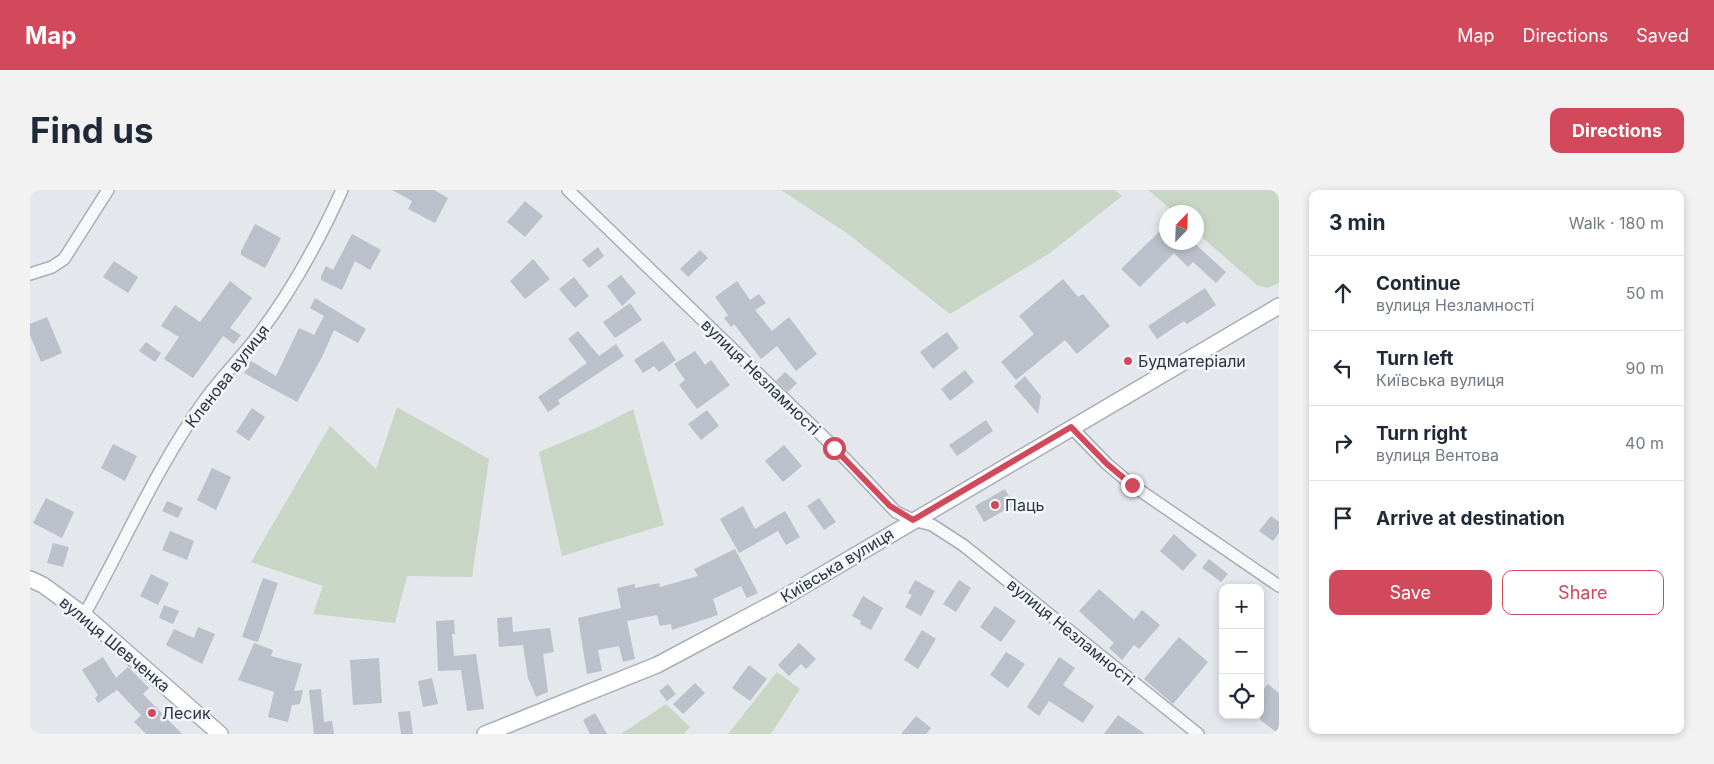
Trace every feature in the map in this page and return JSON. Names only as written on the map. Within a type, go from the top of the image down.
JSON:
[{"type":"main road","name":"Київська вулиця","points":[[485,734],[657,665],[783,598],[1279,306]]},
{"type":"main road","name":"вулиця Шевченка","points":[[30,579],[43,585],[84,615],[220,734]]},
{"type":"street","points":[[30,274],[52,267],[64,259],[108,190]]},
{"type":"street","name":"Кленова вулиця","points":[[84,615],[114,562],[166,458],[204,400],[258,336],[281,304],[323,233],[342,190]]},
{"type":"street","name":"вулиця Незламності","points":[[568,190],[834,448],[890,506],[913,520],[932,526],[963,545],[1198,734]]},
{"type":"street","points":[[1071,427],[1107,464],[1132,485],[1279,586]]},
{"type":"green space","points":[[781,190],[1115,190],[1122,196],[1050,253],[950,314],[848,234]]},
{"type":"green space","points":[[1148,190],[1279,190],[1279,283],[1267,288],[1257,285],[1204,239],[1204,205],[1166,205]]},
{"type":"green space","points":[[397,407],[489,459],[472,577],[407,576],[395,623],[313,614],[323,586],[251,562],[330,426],[376,469]]},
{"type":"green space","points":[[633,409],[664,525],[562,556],[539,452],[598,427]]},
{"type":"green space","points":[[777,672],[800,689],[771,734],[728,734]]},
{"type":"green space","points":[[666,704],[690,727],[684,734],[621,734]]},
{"type":"building","points":[[392,190],[434,190],[448,198],[435,223],[408,209],[412,201]]},
{"type":"building","points":[[525,201],[543,216],[525,237],[507,222]]},
{"type":"building","points":[[255,224],[281,238],[265,268],[241,255],[241,251]]},
{"type":"building","points":[[1159,232],[1159,250],[1202,250],[1226,272],[1216,283],[1193,262],[1188,267],[1174,253],[1140,287],[1121,269]]},
{"type":"building","points":[[352,234],[381,250],[370,270],[355,261],[342,290],[321,280],[321,276],[326,266],[333,270]]},
{"type":"building","points":[[598,247],[604,256],[589,268],[582,260]]},
{"type":"building","points":[[700,250],[708,258],[688,277],[680,269]]},
{"type":"building","points":[[533,259],[550,279],[525,299],[510,281]]},
{"type":"building","points":[[114,261],[138,277],[128,293],[103,277]]},
{"type":"building","points":[[621,275],[636,293],[622,306],[607,286]]},
{"type":"building","points":[[574,277],[589,296],[575,308],[559,289]]},
{"type":"building","points":[[1063,279],[1078,297],[1083,294],[1110,326],[1077,354],[1065,340],[1016,380],[1001,362],[1034,334],[1019,316]]},
{"type":"building","points":[[230,281],[252,298],[230,328],[241,335],[234,344],[223,336],[193,378],[164,359],[179,337],[161,326],[175,305],[200,322]]},
{"type":"building","points":[[737,281],[750,300],[759,294],[766,303],[755,310],[772,331],[789,317],[817,354],[796,371],[777,346],[761,359],[734,324],[731,327],[724,318],[728,315],[715,297]]},
{"type":"building","points":[[1205,288],[1216,305],[1187,324],[1184,321],[1157,339],[1148,326]]},
{"type":"building","points":[[315,298],[366,329],[358,343],[334,330],[322,357],[297,402],[244,373],[251,361],[276,376],[299,328],[314,335],[324,316],[310,308]]},
{"type":"building","points":[[630,303],[642,320],[615,338],[603,322]]},
{"type":"building","points":[[47,317],[62,353],[41,362],[30,335],[30,324]]},
{"type":"building","points":[[578,331],[599,356],[616,344],[624,356],[558,400],[560,404],[548,412],[538,397],[587,363],[568,339]]},
{"type":"building","points":[[947,332],[959,348],[933,369],[920,352]]},
{"type":"building","points":[[663,341],[676,360],[659,372],[654,366],[643,373],[634,360]]},
{"type":"building","points":[[146,342],[161,353],[155,362],[139,351]]},
{"type":"building","points":[[695,351],[705,365],[711,360],[730,385],[697,409],[679,385],[685,380],[674,364]]},
{"type":"building","points":[[965,370],[974,382],[950,401],[941,389]]},
{"type":"building","points":[[785,372],[797,383],[788,392],[776,381]]},
{"type":"building","points":[[1025,376],[1041,396],[1038,414],[1014,386]]},
{"type":"building","points":[[252,408],[265,417],[249,441],[236,432]]},
{"type":"building","points":[[707,410],[719,426],[701,440],[688,424]]},
{"type":"building","points":[[986,420],[993,431],[957,456],[949,445]]},
{"type":"building","points":[[113,444],[137,456],[125,481],[101,468]]},
{"type":"building","points":[[784,445],[802,466],[783,482],[765,461]]},
{"type":"building","points":[[212,468],[231,477],[216,510],[197,500]]},
{"type":"building","name":"Паць","points":[[1005,489],[1014,505],[984,522],[975,506]]},
{"type":"building","points":[[46,498],[74,512],[62,538],[33,523]]},
{"type":"building","points":[[819,498],[836,522],[824,530],[807,506]]},
{"type":"building","points":[[167,501],[183,508],[178,518],[162,511]]},
{"type":"building","points":[[743,506],[755,529],[785,511],[800,537],[786,545],[778,531],[739,553],[720,519]]},
{"type":"building","points":[[1271,516],[1279,522],[1279,533],[1273,541],[1259,531]]},
{"type":"building","points":[[170,531],[194,541],[187,560],[162,550]]},
{"type":"building","points":[[1174,534],[1197,555],[1183,571],[1160,551]]},
{"type":"building","points":[[53,543],[69,547],[63,567],[47,563]]},
{"type":"building","points":[[735,549],[758,593],[747,598],[741,586],[713,599],[718,615],[672,630],[671,624],[660,626],[657,615],[627,621],[635,659],[623,662],[619,646],[598,650],[602,671],[587,674],[578,618],[621,608],[617,588],[635,584],[635,588],[659,583],[660,587],[698,576],[694,569]]},
{"type":"building","points":[[1209,559],[1228,574],[1221,582],[1202,568]]},
{"type":"building","points":[[151,574],[169,583],[158,605],[140,596]]},
{"type":"building","points":[[263,578],[278,583],[258,642],[242,637]]},
{"type":"building","points":[[915,580],[935,591],[921,616],[905,607],[912,595],[908,593]]},
{"type":"building","points":[[959,580],[971,588],[956,612],[943,604]]},
{"type":"building","points":[[1099,589],[1134,620],[1142,610],[1160,625],[1139,649],[1134,645],[1122,660],[1109,648],[1114,643],[1079,611]]},
{"type":"building","points":[[863,596],[883,608],[871,630],[860,624],[861,621],[852,616]]},
{"type":"building","points":[[164,605],[179,611],[173,624],[159,618]]},
{"type":"building","points":[[995,606],[1016,621],[1001,642],[980,627]]},
{"type":"building","points":[[512,617],[513,632],[550,628],[554,652],[543,654],[548,692],[536,697],[528,678],[523,645],[499,647],[497,618]]},
{"type":"building","points":[[454,620],[455,634],[452,634],[454,656],[476,654],[484,709],[467,711],[461,670],[438,671],[436,621]]},
{"type":"building","points":[[198,627],[215,634],[202,664],[166,645],[174,629],[194,638]]},
{"type":"building","points":[[922,630],[936,639],[918,669],[904,660]]},
{"type":"building","points":[[1179,637],[1208,662],[1173,704],[1144,679]]},
{"type":"building","points":[[254,643],[273,650],[271,656],[302,664],[294,691],[303,690],[300,704],[292,705],[288,722],[268,717],[274,692],[238,680]]},
{"type":"building","points":[[799,643],[816,659],[806,669],[801,664],[789,676],[778,665]]},
{"type":"building","points":[[1006,652],[1025,664],[1008,688],[990,675]]},
{"type":"building","points":[[103,657],[116,678],[128,667],[149,688],[143,694],[182,734],[146,734],[134,722],[141,715],[117,690],[98,703],[95,698],[98,695],[82,670]]},
{"type":"building","points":[[1059,657],[1075,668],[1063,685],[1094,706],[1083,723],[1049,701],[1039,716],[1027,707]]},
{"type":"building","points":[[379,658],[382,703],[353,705],[350,660]]},
{"type":"building","points":[[749,665],[767,679],[750,701],[732,688]]},
{"type":"building","points":[[432,678],[438,704],[423,707],[418,681]]},
{"type":"building","points":[[695,683],[705,693],[683,714],[673,704]]},
{"type":"building","points":[[668,684],[676,694],[667,701],[659,691]]},
{"type":"building","points":[[1268,684],[1279,693],[1279,734],[1260,720],[1264,719],[1264,689]]},
{"type":"building","points":[[321,689],[324,722],[332,721],[334,734],[314,734],[309,690]]},
{"type":"building","points":[[410,711],[413,734],[401,734],[398,712]]},
{"type":"building","points":[[595,713],[607,734],[590,734],[583,720]]},
{"type":"building","points":[[1118,715],[1145,734],[1104,734]]},
{"type":"building","points":[[916,716],[931,728],[926,734],[901,734]]},
{"type":"place","name":"Будматеріали","points":[[1128,361]]},
{"type":"place","name":"Паць","points":[[995,505]]},
{"type":"place","name":"Лесик","points":[[152,713]]},
{"type":"route","points":[[834,448],[896,512],[913,520],[1071,427],[1107,464],[1132,485]]}]
